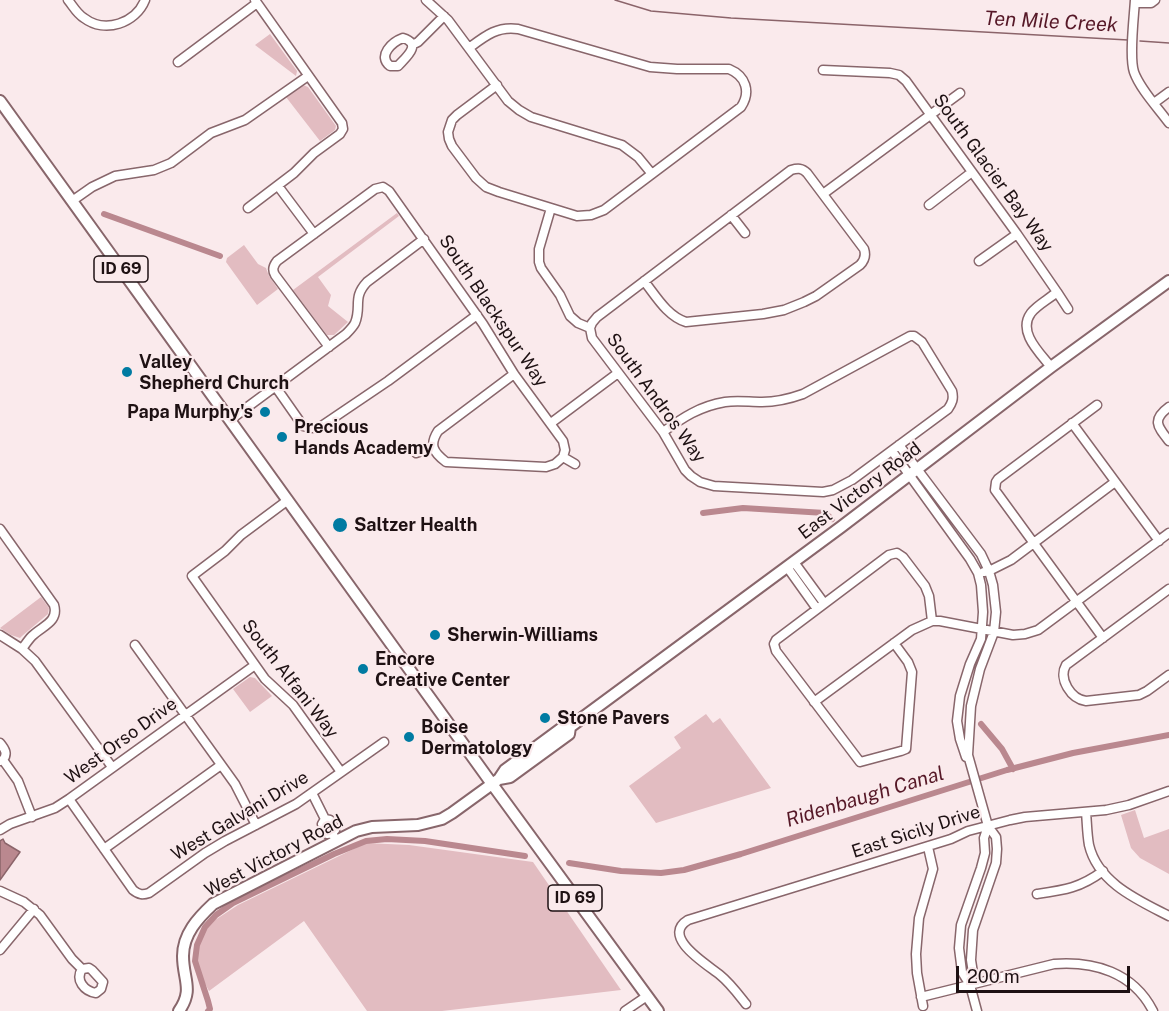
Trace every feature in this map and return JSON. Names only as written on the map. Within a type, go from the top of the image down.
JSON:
[{"type":"main road","name":"ID 69","points":[[0,101],[495,782],[658,1011]]},
{"type":"main road","name":"East Victory Road","points":[[495,782],[510,777],[569,734],[570,727],[1169,281]]},
{"type":"main road","name":"West Victory Road","points":[[179,1011],[187,994],[183,956],[185,941],[195,922],[213,904],[334,836],[372,827],[431,823],[452,813],[495,782]]},
{"type":"street","points":[[68,0],[83,18],[105,26],[131,18],[139,12],[146,0]]},
{"type":"street","points":[[426,0],[444,16],[508,101],[524,114],[622,145],[638,157],[652,174]]},
{"type":"street","points":[[1155,0],[1150,3],[1135,1],[1133,70],[1169,123]]},
{"type":"street","points":[[178,62],[256,2],[342,123],[343,129],[340,134],[248,208]]},
{"type":"street","points":[[412,45],[418,42],[444,16]]},
{"type":"street","points":[[469,48],[491,32],[511,28],[650,67],[729,69],[741,76],[747,88],[741,107],[604,210],[596,214],[577,216],[486,187],[471,173],[449,139],[448,132],[452,120],[497,85]]},
{"type":"street","name":"South Glacier Bay Way","points":[[823,70],[890,73],[906,81],[1017,234],[1068,309]]},
{"type":"street","points":[[72,201],[92,187],[115,176],[164,167],[211,133],[245,120],[308,76]]},
{"type":"street","points":[[1154,103],[1169,92]]},
{"type":"street","points":[[823,194],[960,93]]},
{"type":"street","points":[[590,328],[597,316],[791,170],[800,169],[807,172],[864,249],[865,255],[860,265],[816,296],[784,310],[763,314],[691,322],[679,320],[669,312],[644,281]]},
{"type":"street","points":[[928,205],[972,172]]},
{"type":"street","points":[[278,186],[314,234],[277,261],[273,272],[329,347]]},
{"type":"street","name":"South Blackspur Way","points":[[314,234],[375,189],[383,187],[389,191],[477,315],[514,374],[563,441],[565,450],[563,457]]},
{"type":"street","name":"South Andros Way","points":[[551,208],[539,249],[541,268],[560,295],[570,316],[578,323],[590,328],[592,338],[663,432],[685,470],[691,476],[700,482],[714,486],[824,492],[843,486],[896,448]]},
{"type":"street","points":[[731,215],[745,233]]},
{"type":"street","points":[[980,261],[1017,234]]},
{"type":"street","points":[[230,420],[346,334],[356,321],[357,298],[360,289],[424,239]]},
{"type":"street","points":[[1051,368],[1028,336],[1026,324],[1031,313],[1058,292]]},
{"type":"street","points":[[275,387],[303,426],[316,428],[391,379],[477,315]]},
{"type":"street","points":[[663,432],[692,412],[715,404],[737,401],[771,402],[792,398],[906,338],[914,336],[922,342],[952,391],[953,401],[948,409],[896,448],[970,559],[978,573],[983,599],[981,639],[960,696],[957,721],[963,748],[988,826],[996,837],[996,863],[973,930],[971,960],[973,973],[970,985]]},
{"type":"street","points":[[551,423],[618,373]]},
{"type":"street","points":[[514,374],[438,430],[433,439],[433,447],[437,455],[446,462],[546,467],[555,464],[563,457],[574,464]]},
{"type":"street","points":[[1097,405],[998,478],[995,486],[996,494],[1103,638]]},
{"type":"street","points":[[1169,407],[1159,416],[1158,420],[1160,429],[1169,441]]},
{"type":"street","points":[[1072,423],[1159,541]]},
{"type":"street","points":[[416,453],[433,447]]},
{"type":"street","points":[[913,472],[981,554],[989,571],[995,597],[996,612],[993,632],[970,706],[968,755],[973,774]]},
{"type":"street","points":[[978,573],[989,571],[1011,560],[1115,482]]},
{"type":"street","name":"South Alfani Way","points":[[288,500],[192,576],[265,680],[293,705],[341,772]]},
{"type":"street","points":[[0,529],[54,605],[56,612],[53,620],[30,637],[22,649]]},
{"type":"street","points":[[814,702],[912,630],[932,621],[1013,635],[1038,630],[1169,533]]},
{"type":"street","points":[[894,643],[908,662],[912,672],[906,749],[860,762],[776,651],[774,644],[778,637],[890,555],[897,553],[903,556],[925,586],[929,596],[932,621]]},
{"type":"street","points":[[790,564],[820,606]]},
{"type":"street","points":[[1169,589],[1066,665],[1063,675],[1065,683],[1076,697],[1086,701],[1139,695],[1169,675]]},
{"type":"street","points":[[0,635],[36,661],[112,767]]},
{"type":"street","points":[[135,645],[235,784],[256,825]]},
{"type":"street","name":"West Orso Drive","points":[[0,830],[10,824],[55,808],[69,799],[255,665]]},
{"type":"street","name":"West Galvani Drive","points":[[104,849],[133,890],[141,894],[149,892],[225,841],[296,804],[384,742]]},
{"type":"street","points":[[0,743],[6,751],[1,761],[18,781],[33,817]]},
{"type":"street","points":[[69,799],[104,849],[221,765]]},
{"type":"street","name":"East Sicily Drive","points":[[746,1004],[727,981],[690,951],[680,934],[683,923],[928,847],[968,831],[1025,817],[1086,812],[1123,806],[1169,791]]},
{"type":"street","points":[[312,793],[325,819],[330,820],[335,830],[334,836]]},
{"type":"street","points":[[1086,812],[1090,847],[1103,871],[1123,890],[1169,916]]},
{"type":"street","points":[[977,1011],[970,985],[962,972],[959,948],[961,925],[981,868],[985,853],[984,838],[988,826]]},
{"type":"street","points":[[928,847],[933,869],[922,903],[915,954],[922,1001],[970,985],[1054,964],[1072,962],[1107,969],[1122,976],[1143,996],[1153,1011]]},
{"type":"street","points":[[1037,894],[1065,890],[1084,884],[1103,871]]},
{"type":"street","points":[[0,891],[34,909],[82,969]]},
{"type":"street","points":[[0,950],[34,909]]},
{"type":"street","points":[[625,1011],[647,996]]},
{"type":"shaded area","points":[[270,34],[297,71],[296,76],[255,45]]},
{"type":"shaded area","points":[[303,85],[308,87],[336,126],[335,130],[320,141],[286,97]]},
{"type":"shaded area","points":[[397,213],[399,216],[318,277],[331,295],[328,306],[348,322],[334,335],[327,335],[293,290]]},
{"type":"shaded area","points":[[244,245],[258,264],[266,268],[278,289],[257,305],[226,262],[227,258]]},
{"type":"shaded area","points":[[41,597],[49,608],[48,614],[20,638],[0,628]]},
{"type":"shaded area","points":[[250,677],[255,678],[272,696],[250,712],[233,689]]},
{"type":"shaded area","points":[[706,714],[713,723],[720,718],[771,788],[656,823],[629,786],[681,748],[674,737]]},
{"type":"shaded area","points":[[1135,810],[1144,838],[1169,829],[1169,874],[1140,858],[1131,848],[1121,815]]},
{"type":"shaded area","points":[[3,839],[5,843],[20,852],[0,880],[0,841]]},
{"type":"shaded area","points":[[366,843],[409,845],[533,862],[621,990],[442,1011],[367,1011],[304,921],[209,991],[197,968],[197,949],[209,924],[238,905]]},
{"type":"waterway","name":"Ten Mile Creek","points":[[615,0],[651,11],[731,18],[1128,40]]},
{"type":"waterway","name":"Ten Mile Creek","points":[[1140,41],[1169,43]]},
{"type":"waterway","points":[[104,214],[220,256]]},
{"type":"waterway","points":[[703,513],[743,508],[825,513],[832,519]]},
{"type":"waterway","points":[[981,724],[1002,749],[1013,769]]},
{"type":"waterway","name":"Ridenbaugh Canal","points":[[569,863],[621,871],[661,873],[684,870],[1007,770],[1073,753],[1169,735]]},
{"type":"waterway","name":"Ridenbaugh Canal","points":[[208,1011],[210,1009],[208,1001],[195,961],[197,945],[205,927],[216,915],[233,903],[366,841],[387,839],[425,841],[525,856]]},
{"type":"place","name":"Valley Shepherd Church","points":[[127,372]]},
{"type":"place","name":"Papa Murphy's","points":[[265,412]]},
{"type":"place","name":"Precious Hands Academy","points":[[282,437]]},
{"type":"place","name":"Saltzer Health","points":[[340,525]]},
{"type":"place","name":"Sherwin-Williams","points":[[435,635]]},
{"type":"place","name":"Encore Creative Center","points":[[363,669]]},
{"type":"place","name":"Stone Pavers","points":[[545,718]]},
{"type":"place","name":"Boise Dermatology","points":[[409,737]]}]
